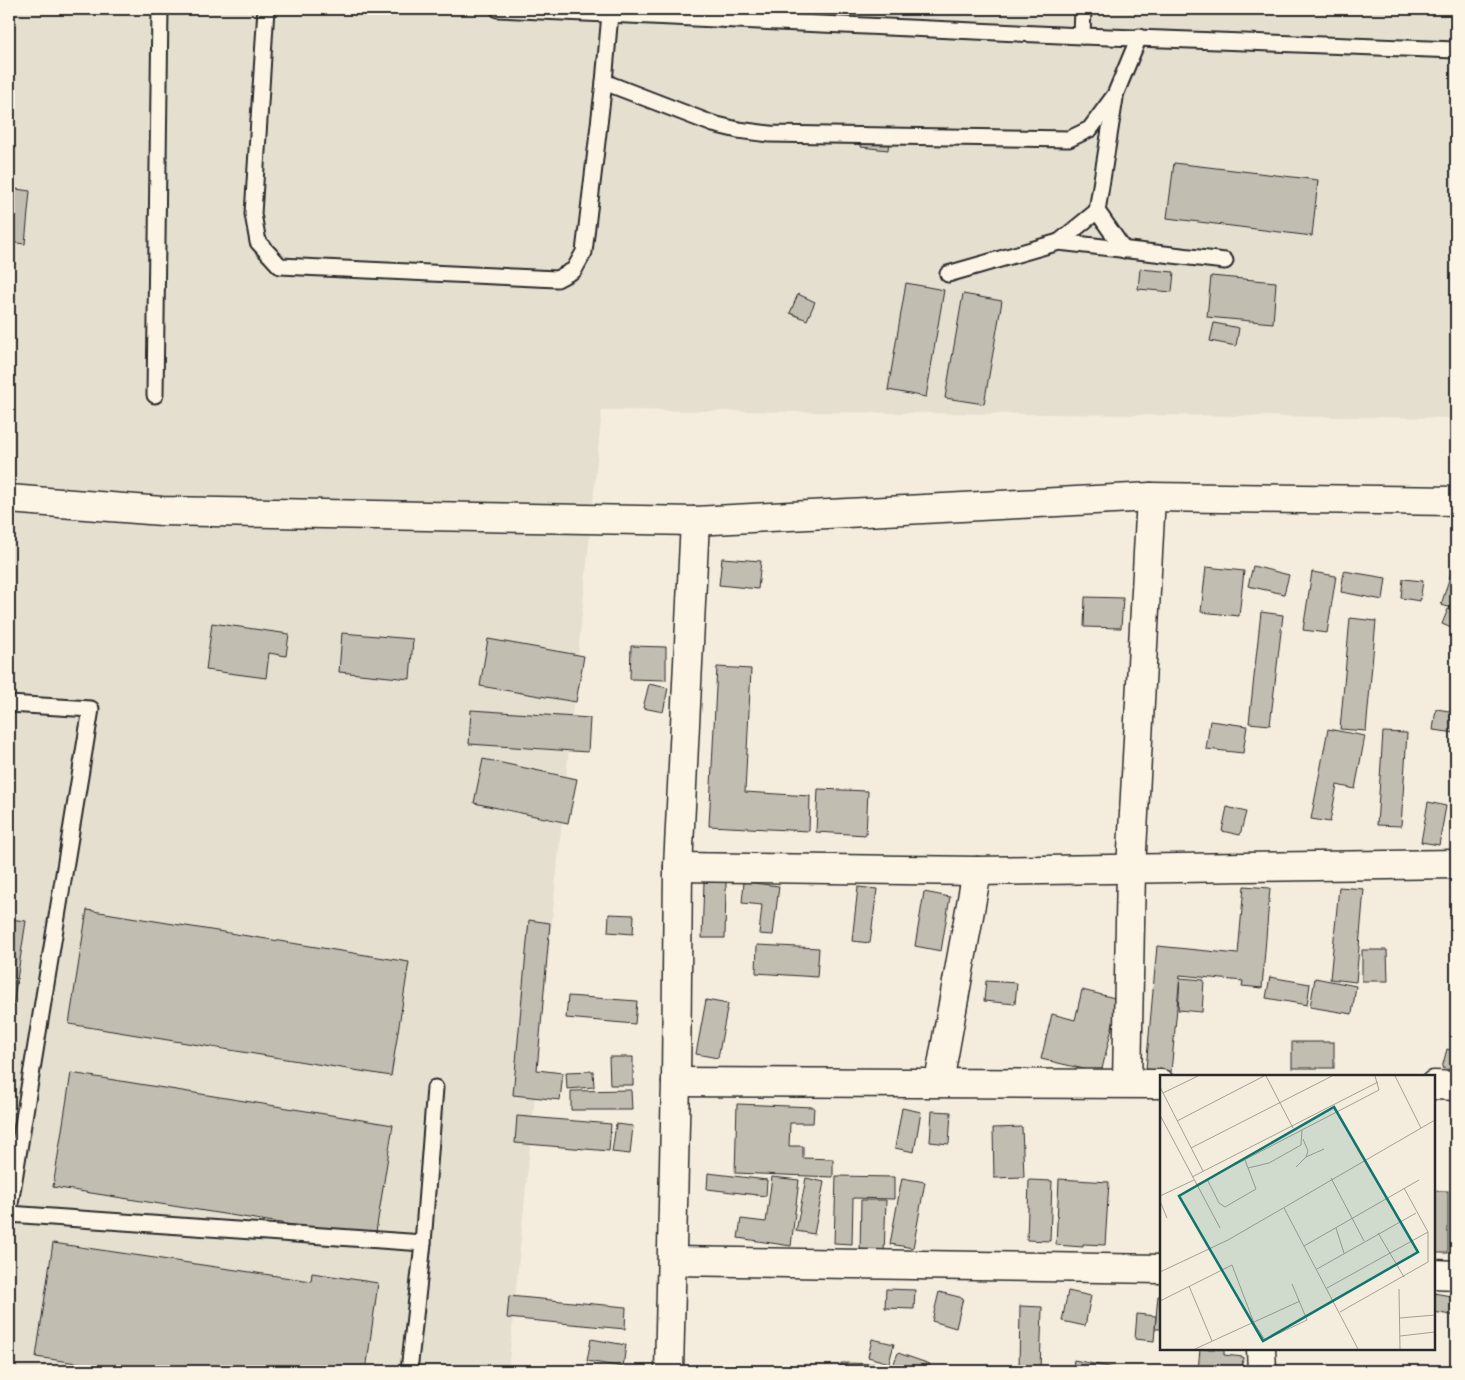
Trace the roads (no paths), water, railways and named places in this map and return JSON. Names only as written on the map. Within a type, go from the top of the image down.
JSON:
[{"type":"street","points":[[1127,1083],[1131,869],[1151,497]]},
{"type":"street","points":[[9,499],[162,511],[695,522],[1151,497],[1456,501]]},
{"type":"street","points":[[669,1371],[676,1082],[678,867],[695,522]]},
{"type":"street","points":[[678,867],[977,871],[1456,864]]},
{"type":"street","points":[[939,1082],[977,871]]},
{"type":"street","points":[[676,1082],[1160,1084]]},
{"type":"street","points":[[1435,1085],[1456,1086]]},
{"type":"street","points":[[672,1262],[1160,1269]]},
{"type":"street","points":[[1435,1274],[1456,1275]]},
{"type":"street","points":[[1261,1350],[1262,1371]]},
{"type":"lane","points":[[155,396],[160,9]]},
{"type":"lane","points":[[266,9],[253,214],[258,242],[280,266],[557,279],[574,270],[584,252],[610,14]]},
{"type":"lane","points":[[498,9],[1082,36],[1456,50]]},
{"type":"lane","points":[[1082,36],[1083,9]]},
{"type":"lane","points":[[1059,242],[1097,211],[1115,95],[1139,37]]},
{"type":"lane","points":[[604,82],[713,124],[738,130],[770,134],[1069,139],[1090,129],[1115,95]]},
{"type":"lane","points":[[1097,211],[1124,250]]},
{"type":"lane","points":[[948,274],[1059,242],[1225,261]]},
{"type":"lane","points":[[9,704],[91,709],[9,1212],[423,1242]]},
{"type":"lane","points":[[409,1371],[423,1242],[435,1088]]}]
